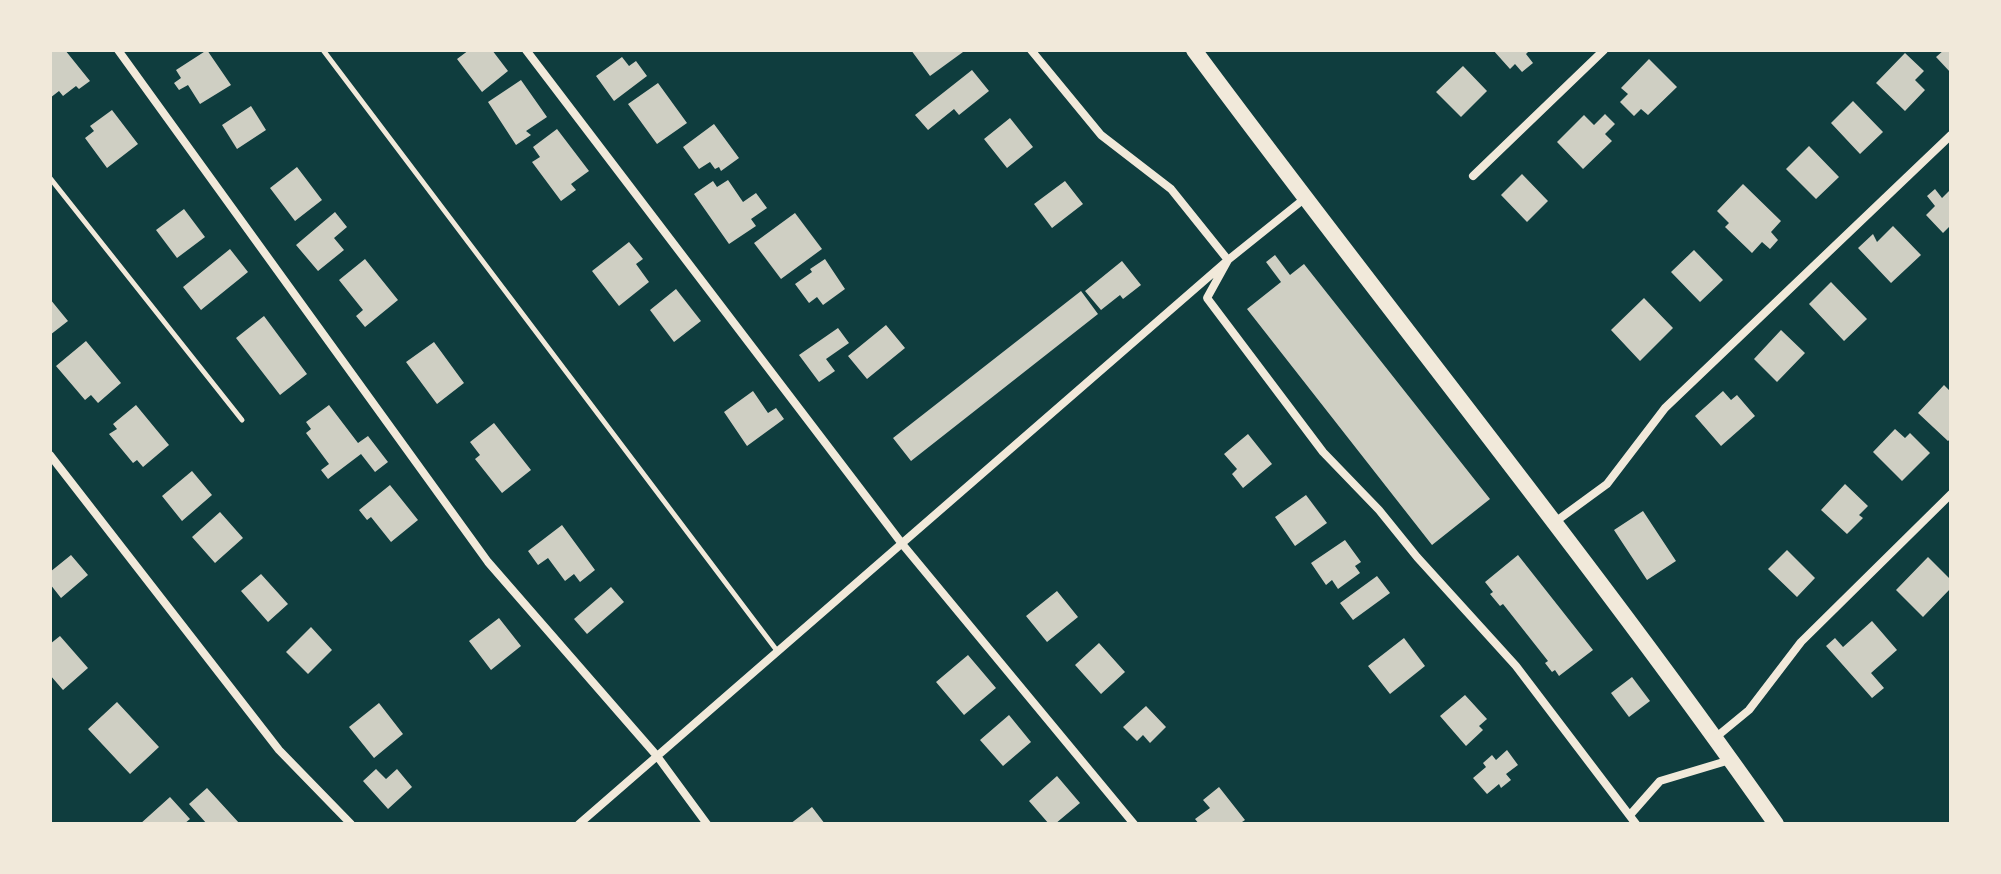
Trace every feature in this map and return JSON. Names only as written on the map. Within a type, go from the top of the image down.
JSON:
[{"type":"main road","points":[[1194,50],[1304,199],[1555,522],[1776,824]]},
{"type":"street","points":[[118,50],[488,562],[657,756],[707,824]]},
{"type":"street","points":[[526,50],[903,545],[1134,824]]},
{"type":"street","points":[[1031,50],[1101,135],[1171,189],[1228,260]]},
{"type":"street","points":[[1473,176],[1604,50]]},
{"type":"street","points":[[1555,522],[1607,484],[1665,408],[1951,135]]},
{"type":"street","points":[[579,824],[1228,260],[1304,199]]},
{"type":"street","points":[[1228,260],[1207,298],[1323,452],[1379,510],[1417,557],[1516,666],[1636,824]]},
{"type":"street","points":[[50,455],[279,750],[351,824]]},
{"type":"street","points":[[1715,738],[1749,710],[1801,642],[1951,494]]},
{"type":"street","points":[[1630,815],[1660,781],[1731,759]]},
{"type":"lane","points":[[323,50],[778,652]]},
{"type":"lane","points":[[50,178],[242,420]]},
{"type":"building","points":[[50,50],[65,50],[90,81],[79,89],[76,86],[63,96],[59,91],[50,98]]},
{"type":"building","points":[[207,50],[231,85],[200,104],[188,85],[179,90],[174,83],[181,78],[176,70]]},
{"type":"building","points":[[469,50],[492,50],[508,71],[482,92],[457,59]]},
{"type":"building","points":[[911,50],[961,50],[963,52],[930,76]]},
{"type":"building","points":[[1493,50],[1530,50],[1526,54],[1533,63],[1522,72],[1515,64],[1510,69]]},
{"type":"building","points":[[1944,50],[1951,50],[1951,73],[1936,57]]},
{"type":"building","points":[[1905,53],[1924,71],[1915,80],[1925,90],[1905,111],[1876,83]]},
{"type":"building","points":[[622,57],[629,66],[636,61],[647,76],[614,101],[596,76]]},
{"type":"building","points":[[1649,59],[1677,87],[1648,115],[1641,109],[1634,116],[1620,102],[1628,94],[1621,88]]},
{"type":"building","points":[[1463,66],[1487,91],[1461,117],[1436,92]]},
{"type":"building","points":[[972,70],[989,91],[959,115],[954,109],[928,130],[915,115]]},
{"type":"building","points":[[521,80],[547,117],[526,131],[531,135],[516,145],[488,102]]},
{"type":"building","points":[[658,83],[687,123],[657,144],[628,104]]},
{"type":"building","points":[[1853,101],[1883,132],[1860,154],[1831,123]]},
{"type":"building","points":[[251,106],[266,130],[237,149],[222,125]]},
{"type":"building","points":[[112,110],[138,144],[107,168],[85,138],[94,131],[90,126]]},
{"type":"building","points":[[1605,114],[1615,124],[1605,134],[1612,141],[1583,169],[1557,142],[1584,115],[1594,125]]},
{"type":"building","points":[[1010,118],[1033,147],[1007,168],[984,139]]},
{"type":"building","points":[[714,124],[739,158],[721,171],[710,162],[699,169],[683,147]]},
{"type":"building","points":[[557,129],[589,171],[571,184],[576,190],[561,201],[532,162],[540,157],[533,147]]},
{"type":"building","points":[[1809,146],[1839,177],[1816,199],[1786,169]]},
{"type":"building","points":[[297,167],[322,200],[295,221],[270,188]]},
{"type":"building","points":[[1522,174],[1548,201],[1527,222],[1501,195]]},
{"type":"building","points":[[728,180],[743,202],[756,193],[767,208],[751,219],[756,226],[729,244],[694,194],[713,181],[717,187]]},
{"type":"building","points":[[1065,181],[1083,204],[1052,228],[1034,204]]},
{"type":"building","points":[[1743,184],[1781,221],[1771,232],[1778,240],[1770,249],[1762,242],[1752,253],[1725,227],[1729,223],[1717,211]]},
{"type":"building","points":[[1935,189],[1942,198],[1951,189],[1951,225],[1943,233],[1926,215],[1935,206],[1927,196]]},
{"type":"building","points":[[184,209],[205,237],[177,258],[156,230]]},
{"type":"building","points":[[335,212],[347,227],[334,238],[344,250],[318,271],[296,245]]},
{"type":"building","points":[[795,213],[822,249],[781,279],[754,243]]},
{"type":"building","points":[[1893,226],[1921,255],[1891,283],[1858,248],[1873,234],[1877,242]]},
{"type":"building","points":[[629,242],[643,259],[636,264],[649,282],[619,306],[592,271]]},
{"type":"building","points":[[230,249],[248,272],[201,310],[183,287]]},
{"type":"building","points":[[1694,250],[1723,280],[1700,302],[1671,272]]},
{"type":"building","points":[[1275,255],[1290,275],[1304,264],[1490,499],[1432,545],[1247,309],[1281,282],[1266,262]]},
{"type":"building","points":[[365,259],[398,300],[365,327],[356,316],[363,310],[339,280]]},
{"type":"building","points":[[825,259],[845,289],[823,305],[817,297],[809,303],[795,284]]},
{"type":"building","points":[[1122,261],[1141,285],[1123,299],[1120,295],[1101,310],[1085,291]]},
{"type":"building","points":[[1831,282],[1867,319],[1844,341],[1809,304]]},
{"type":"building","points":[[676,289],[701,321],[674,342],[650,310]]},
{"type":"building","points":[[1081,291],[1098,314],[911,461],[893,438]]},
{"type":"building","points":[[1644,298],[1673,328],[1640,361],[1611,330]]},
{"type":"building","points":[[50,299],[68,321],[50,335]]},
{"type":"building","points":[[264,316],[307,374],[280,395],[236,338]]},
{"type":"building","points":[[886,325],[905,348],[867,379],[848,356]]},
{"type":"building","points":[[838,328],[849,343],[826,359],[835,371],[819,382],[799,355]]},
{"type":"building","points":[[1781,330],[1805,353],[1777,382],[1754,359]]},
{"type":"building","points":[[86,341],[121,383],[98,403],[91,395],[85,400],[56,366]]},
{"type":"building","points":[[434,342],[464,383],[437,404],[406,362]]},
{"type":"building","points":[[1944,385],[1951,392],[1951,438],[1948,441],[1918,413]]},
{"type":"building","points":[[753,391],[768,413],[776,408],[784,419],[747,446],[724,412]]},
{"type":"building","points":[[1723,391],[1731,400],[1737,395],[1755,416],[1721,446],[1695,416]]},
{"type":"building","points":[[136,405],[169,445],[143,467],[137,460],[133,463],[109,434],[117,429],[113,424]]},
{"type":"building","points":[[329,405],[358,443],[368,436],[388,462],[375,472],[361,454],[328,479],[321,470],[329,464],[306,433],[311,429],[306,422]]},
{"type":"building","points":[[494,423],[531,470],[502,493],[475,459],[480,455],[470,442]]},
{"type":"building","points":[[1895,429],[1905,438],[1910,433],[1930,453],[1902,481],[1873,452]]},
{"type":"building","points":[[1248,434],[1272,464],[1243,488],[1232,474],[1237,469],[1224,454]]},
{"type":"building","points":[[192,471],[212,495],[182,521],[162,496]]},
{"type":"building","points":[[1845,484],[1868,506],[1859,515],[1863,518],[1847,534],[1821,510]]},
{"type":"building","points":[[390,485],[418,520],[391,542],[371,517],[367,520],[359,510]]},
{"type":"building","points":[[1306,495],[1327,523],[1295,546],[1275,517]]},
{"type":"building","points":[[1643,511],[1676,561],[1647,580],[1614,530]]},
{"type":"building","points":[[220,512],[243,538],[215,563],[192,537]]},
{"type":"building","points":[[562,525],[595,570],[580,582],[574,574],[565,581],[548,558],[538,565],[528,551]]},
{"type":"building","points":[[1345,540],[1361,562],[1355,566],[1360,573],[1338,589],[1332,580],[1326,585],[1311,563]]},
{"type":"building","points":[[1787,550],[1815,578],[1797,597],[1768,569]]},
{"type":"building","points":[[71,555],[88,575],[61,598],[50,584],[50,572]]},
{"type":"building","points":[[1518,555],[1593,650],[1559,676],[1545,663],[1548,661],[1503,604],[1500,606],[1490,594],[1493,592],[1485,582]]},
{"type":"building","points":[[1928,557],[1951,580],[1951,588],[1923,617],[1896,590]]},
{"type":"building","points":[[261,574],[288,604],[268,622],[241,591]]},
{"type":"building","points":[[1377,576],[1390,593],[1353,620],[1340,603]]},
{"type":"building","points":[[611,587],[624,602],[587,634],[574,619]]},
{"type":"building","points":[[1057,591],[1078,617],[1047,642],[1026,616]]},
{"type":"building","points":[[499,618],[521,646],[491,670],[469,641]]},
{"type":"building","points":[[1872,621],[1897,650],[1871,673],[1884,688],[1872,698],[1826,646],[1835,638],[1843,647]]},
{"type":"building","points":[[311,627],[332,650],[308,674],[286,652]]},
{"type":"building","points":[[60,636],[88,668],[63,690],[50,675],[50,644]]},
{"type":"building","points":[[1404,638],[1425,666],[1390,694],[1368,666]]},
{"type":"building","points":[[1099,643],[1125,672],[1101,694],[1075,665]]},
{"type":"building","points":[[968,655],[996,688],[964,715],[936,682]]},
{"type":"building","points":[[1632,677],[1650,701],[1629,717],[1611,693]]},
{"type":"building","points":[[1465,695],[1487,719],[1479,726],[1483,730],[1466,746],[1440,716]]},
{"type":"building","points":[[117,702],[159,747],[130,774],[88,729]]},
{"type":"building","points":[[379,703],[403,734],[374,758],[349,727]]},
{"type":"building","points":[[1146,706],[1166,727],[1150,743],[1143,735],[1137,741],[1123,727]]},
{"type":"building","points":[[1009,715],[1031,742],[1003,766],[980,740]]},
{"type":"building","points":[[1507,750],[1518,765],[1506,774],[1511,780],[1501,788],[1499,784],[1487,794],[1473,778],[1486,767],[1483,763],[1492,755],[1496,760]]},
{"type":"building","points":[[376,769],[386,779],[397,769],[412,787],[388,809],[363,781]]},
{"type":"building","points":[[1057,776],[1080,803],[1055,824],[1049,824],[1029,801]]},
{"type":"building","points":[[1219,787],[1245,820],[1239,824],[1199,824],[1195,819],[1210,808],[1203,800]]},
{"type":"building","points":[[207,788],[240,824],[207,824],[189,804]]},
{"type":"building","points":[[170,797],[190,819],[184,824],[140,824]]},
{"type":"building","points":[[812,807],[825,824],[790,824]]}]
